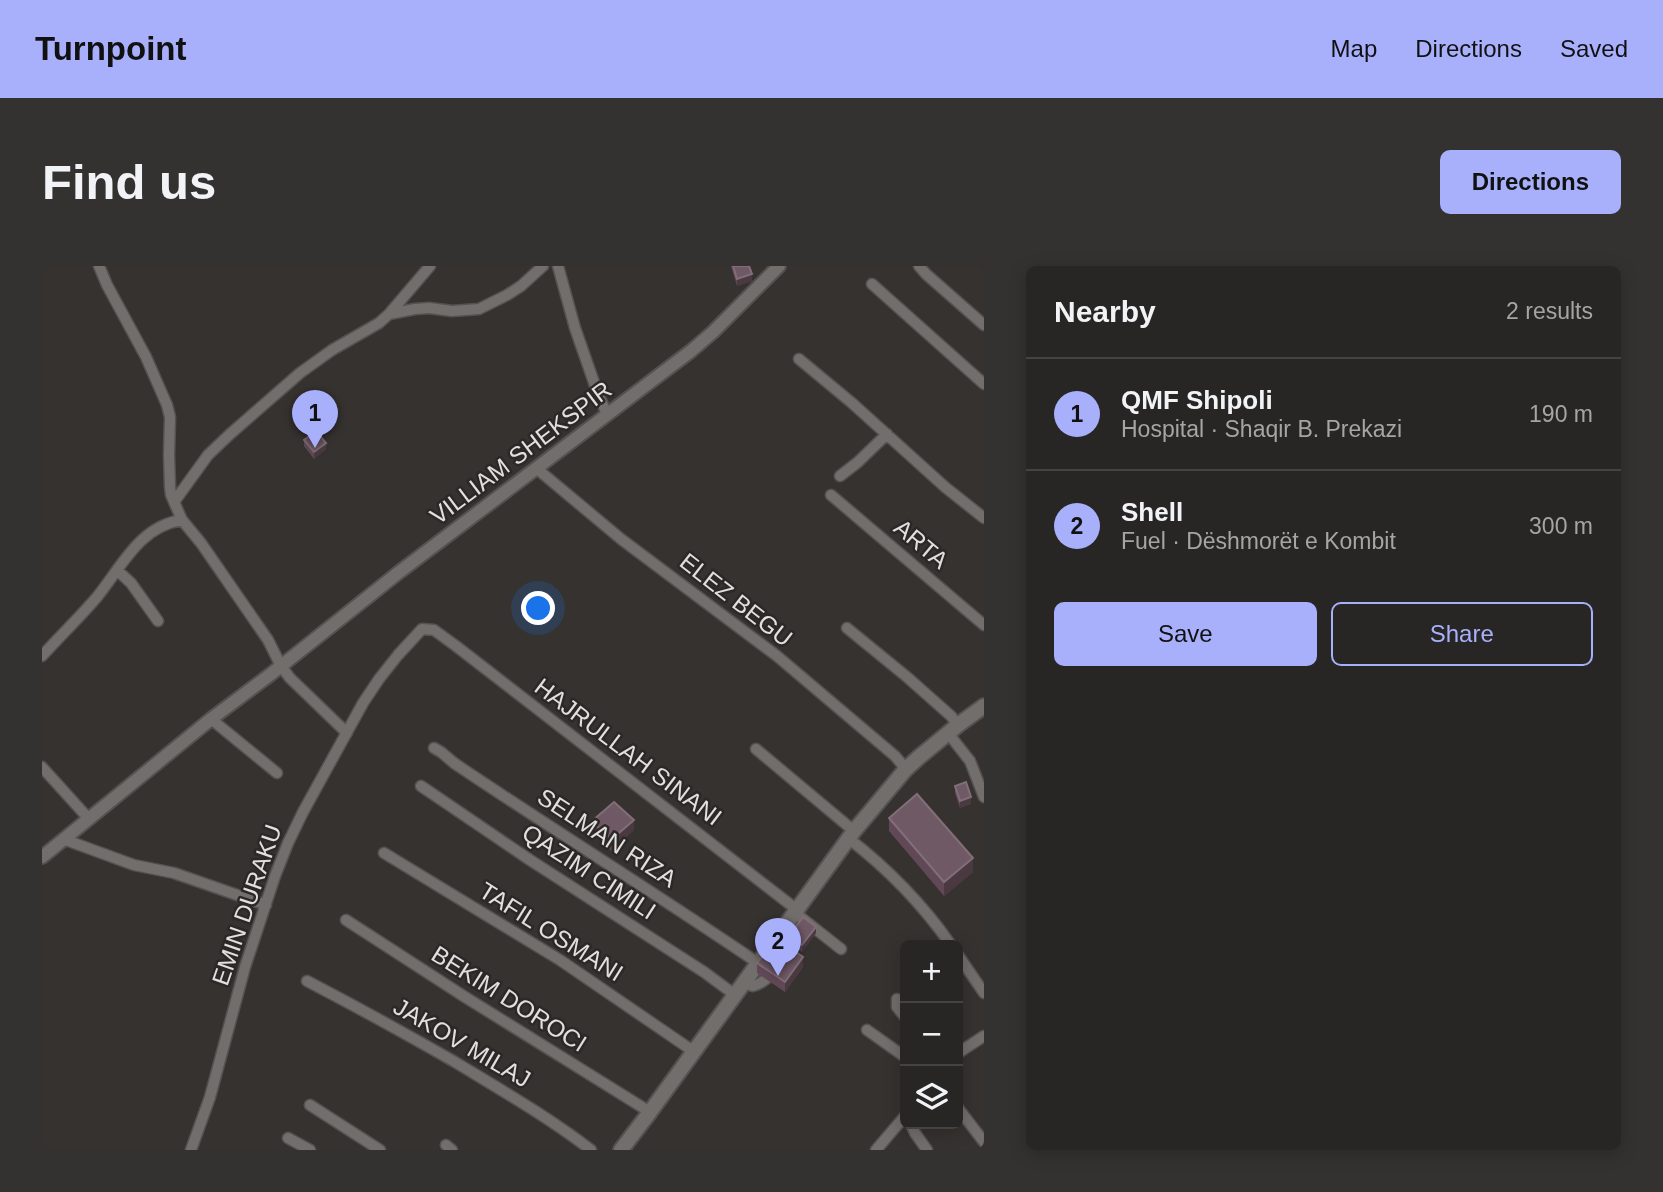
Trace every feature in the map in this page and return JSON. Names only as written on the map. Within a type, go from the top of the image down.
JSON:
[{"type":"main road","points":[[621,1150],[851,835],[906,769],[984,706]]},
{"type":"street","points":[[99,266],[146,357],[167,405],[170,417],[171,495],[182,520],[261,629],[281,666],[296,685],[347,733]]},
{"type":"street","points":[[174,502],[208,455],[316,360],[379,323],[430,266]]},
{"type":"street","points":[[389,314],[429,308],[452,312],[479,309],[514,291],[543,266]]},
{"type":"street","points":[[558,266],[575,328],[607,414]]},
{"type":"street","name":"VILLIAM SHEKSPIR","points":[[42,857],[211,719],[398,573],[691,351],[779,266]]},
{"type":"street","points":[[919,266],[984,325]]},
{"type":"street","points":[[872,284],[984,384]]},
{"type":"street","points":[[799,359],[984,518]]},
{"type":"street","points":[[840,476],[887,434]]},
{"type":"street","name":"ELEZ BEGU","points":[[536,468],[621,539],[777,656],[895,756],[906,769]]},
{"type":"street","name":"ARTA","points":[[831,495],[984,625]]},
{"type":"street","points":[[42,656],[151,531],[182,520]]},
{"type":"street","points":[[117,570],[131,583],[158,621]]},
{"type":"street","name":"EMIN DURAKU","points":[[191,1150],[210,1097],[245,967],[279,865],[303,812],[363,703],[419,631],[425,628],[434,630]]},
{"type":"street","points":[[847,628],[951,716],[953,729],[970,761],[984,797]]},
{"type":"street","name":"HAJRULLAH SINANI","points":[[434,630],[692,827],[841,949]]},
{"type":"street","points":[[211,719],[277,773]]},
{"type":"street","name":"SELMAN RIZA","points":[[434,748],[552,829],[758,963]]},
{"type":"street","points":[[756,749],[851,835],[908,892],[947,940]]},
{"type":"street","points":[[42,767],[89,819]]},
{"type":"street","name":"QAZIM CIMILI","points":[[421,786],[704,972],[739,989]]},
{"type":"street","points":[[63,839],[134,865],[174,873],[266,905]]},
{"type":"street","name":"TAFIL OSMANI","points":[[384,853],[560,960],[693,1051]]},
{"type":"street","name":"BEKIM DOROCI","points":[[346,920],[650,1112]]},
{"type":"street","points":[[739,989],[765,982],[770,976],[783,953],[781,945],[775,940]]},
{"type":"street","points":[[963,962],[984,993]]},
{"type":"street","name":"JAKOV MILAJ","points":[[307,981],[395,1027],[499,1088],[591,1150]]},
{"type":"street","points":[[325,997],[428,1051],[536,1117],[584,1150]]},
{"type":"street","points":[[897,999],[900,1011]]},
{"type":"street","points":[[867,1030],[900,1053]]},
{"type":"street","points":[[963,1050],[984,1036]]},
{"type":"street","points":[[310,1105],[380,1150]]},
{"type":"street","points":[[963,1115],[984,1142]]},
{"type":"street","points":[[876,1150],[900,1122]]},
{"type":"street","points":[[913,1129],[927,1150]]},
{"type":"street","points":[[288,1138],[310,1150]]},
{"type":"building","points":[[733,266],[749,266],[752,274],[737,279]]},
{"type":"building","points":[[316,431],[326,443],[314,452],[304,440]]},
{"type":"building","points":[[966,782],[971,797],[960,801],[955,786]]},
{"type":"building","points":[[917,794],[973,858],[944,882],[889,818]]},
{"type":"building","points":[[614,802],[634,820],[611,840],[592,821]]},
{"type":"building","points":[[803,917],[816,927],[802,945],[789,936]]},
{"type":"building","points":[[767,950],[785,961],[793,950],[803,957],[785,982],[757,963]]},
{"type":"place","name":"QMF Shipoli","points":[[315,448]]},
{"type":"place","name":"Shell","points":[[778,976]]}]
